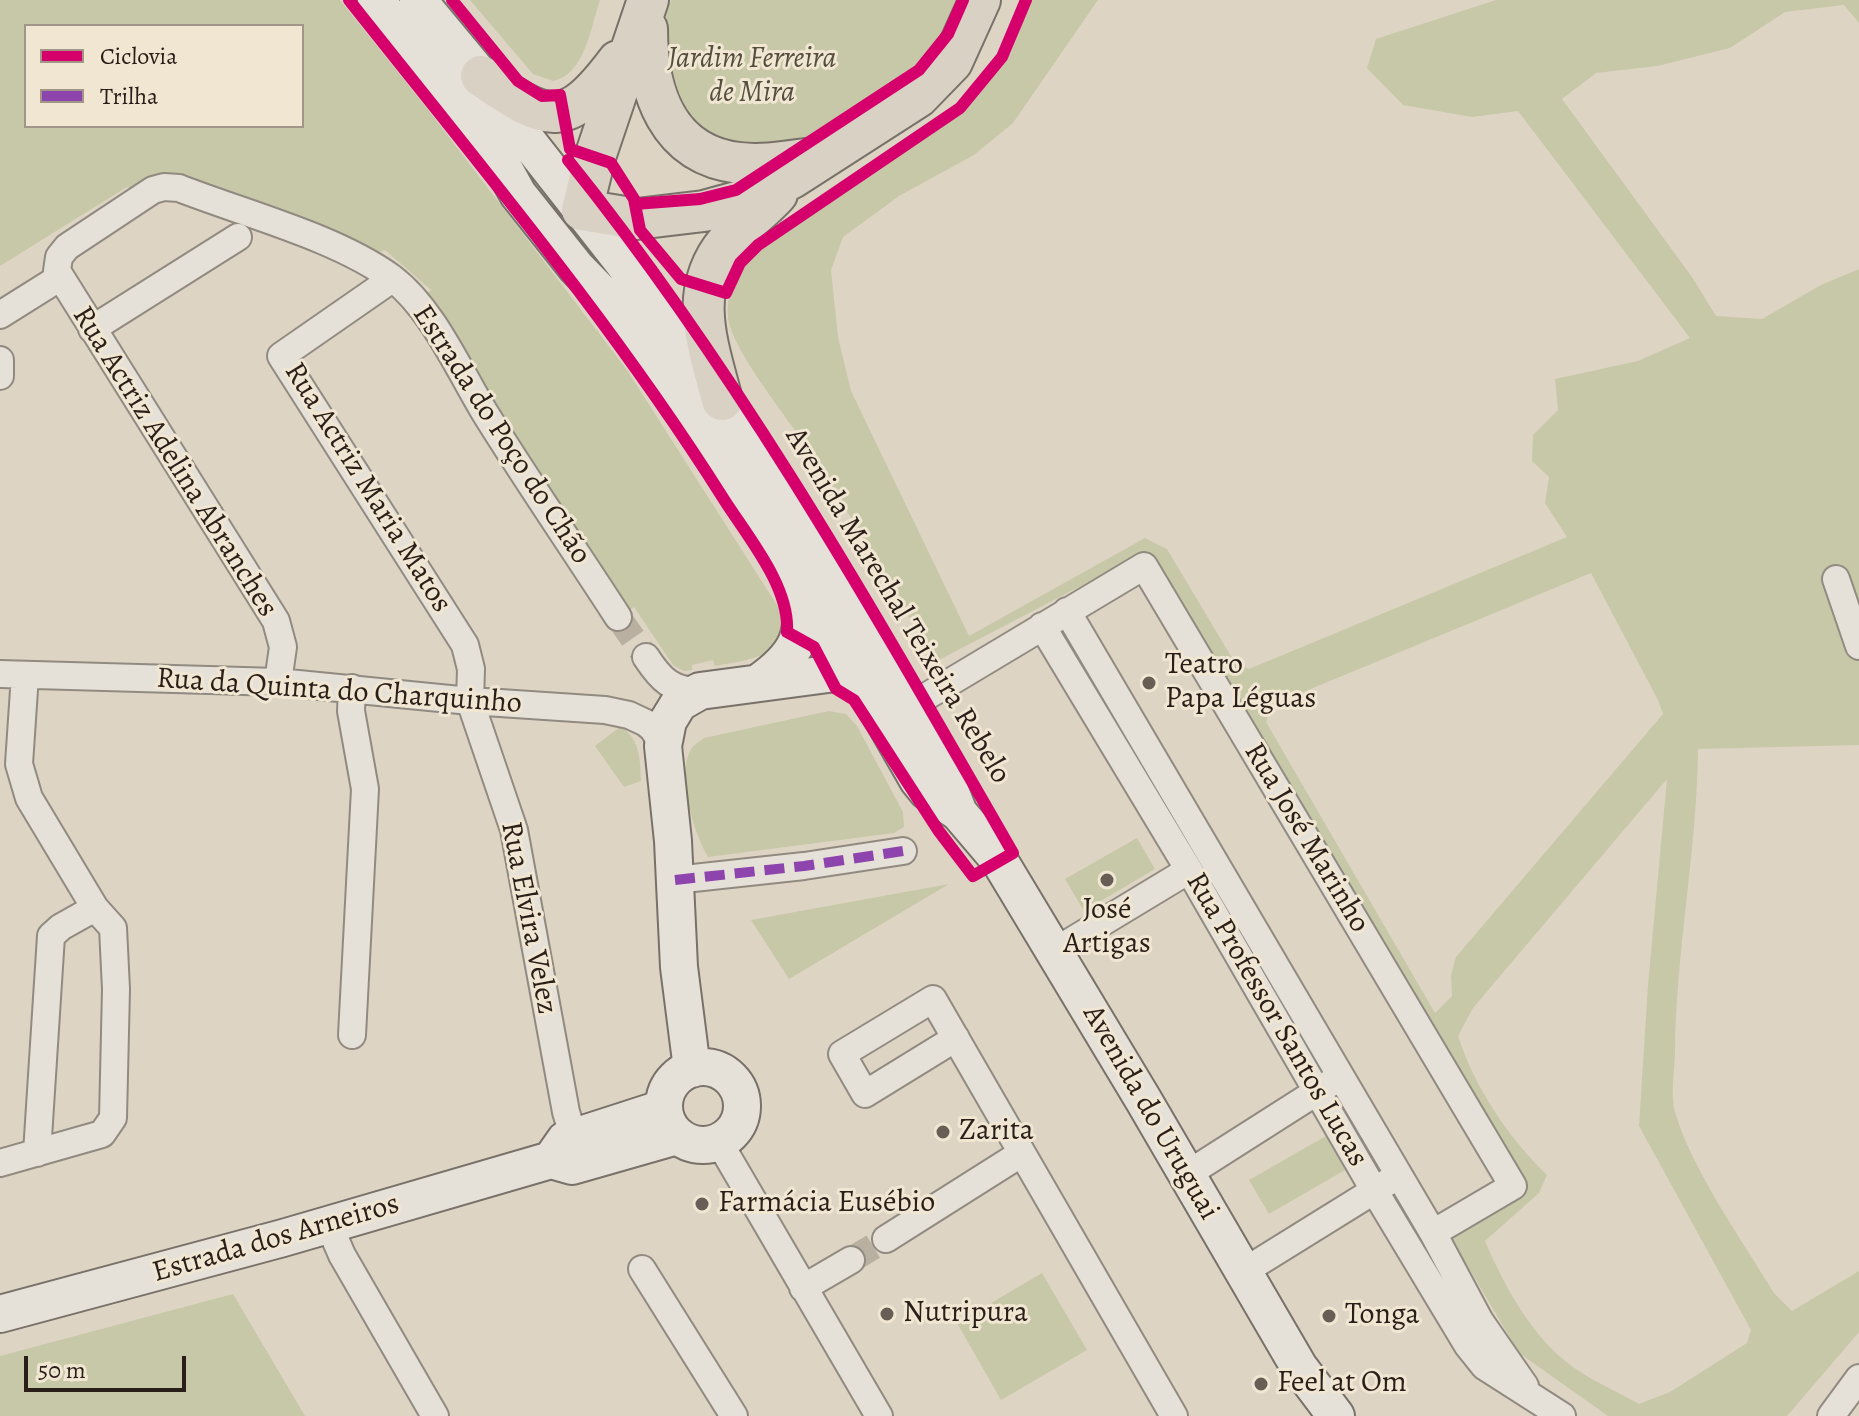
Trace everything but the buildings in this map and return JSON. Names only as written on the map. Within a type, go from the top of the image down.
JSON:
[{"type":"main road","points":[[648,0],[647,61],[651,82],[659,104],[679,134],[714,157],[738,163],[808,168]]},
{"type":"main road","points":[[648,0],[595,157],[582,210],[637,219],[704,211],[755,197],[808,168],[918,97],[952,62],[980,0]]},
{"type":"main road","points":[[481,76],[528,107],[550,112],[563,111],[575,107],[593,93],[635,38]]},
{"type":"main road","points":[[722,400],[701,312],[710,269],[728,240],[808,168]]},
{"type":"street","name":"Avenida Marechal Teixeira Rebelo","points":[[376,0],[491,145],[518,194],[576,267],[615,307],[699,427],[796,581],[905,706],[943,772],[959,813]]},
{"type":"street","name":"Avenida Marechal Teixeira Rebelo","points":[[418,0],[481,76],[722,400],[861,652],[918,780],[927,791],[959,813]]},
{"type":"street","points":[[491,145],[546,195],[582,210],[587,254],[615,307]]},
{"type":"street","name":"Estrada do Poço do Chão","points":[[67,247],[153,190],[172,187],[341,250],[392,279],[416,301],[618,617]]},
{"type":"street","points":[[92,329],[238,237]]},
{"type":"street","name":"Rua Actriz Adelina Abranches","points":[[67,247],[57,263],[59,278],[276,621],[283,647],[278,682]]},
{"type":"street","points":[[0,315],[59,278]]},
{"type":"street","name":"Rua Actriz Maria Matos","points":[[392,279],[281,356],[465,645],[471,669],[470,701]]},
{"type":"street","points":[[0,360],[0,376]]},
{"type":"street","name":"Rua José Marinho","points":[[905,706],[1144,566],[1513,1186],[1433,1233]]},
{"type":"street","points":[[1836,579],[1859,646]]},
{"type":"street","points":[[758,683],[785,663],[799,638],[803,621],[796,581]]},
{"type":"street","name":"Rua Professor Santos Lucas","points":[[1067,611],[1433,1233],[1480,1321],[1530,1393]]},
{"type":"street","name":"Rua Professor Santos Lucas","points":[[1042,626],[1468,1346],[1484,1366],[1562,1416]]},
{"type":"street","points":[[646,657],[658,675],[672,687],[700,691],[828,674],[861,652]]},
{"type":"street","points":[[0,1163],[102,1134],[113,1118],[116,989],[113,928],[95,908],[29,798],[19,764],[12,675]]},
{"type":"street","name":"Rua da Quinta do Charquinho","points":[[12,675],[278,682],[470,701],[605,710],[629,715],[653,729],[663,746]]},
{"type":"street","points":[[352,688],[351,711],[365,789],[352,1035]]},
{"type":"street","points":[[692,1069],[679,967],[663,746],[672,712],[686,698],[700,691]]},
{"type":"street","name":"Rua Elvira Velez","points":[[470,701],[514,830],[563,1097],[562,1149]]},
{"type":"street","name":"Avenida do Uruguai","points":[[959,813],[999,860],[1299,1367],[1336,1416]]},
{"type":"street","points":[[675,880],[903,851]]},
{"type":"street","points":[[1055,951],[1189,870]]},
{"type":"street","points":[[37,1153],[51,936],[95,908]]},
{"type":"street","points":[[956,1038],[1174,1416]]},
{"type":"street","points":[[702,1067],[723,1073],[737,1087],[741,1097],[740,1118],[728,1136],[719,1142],[697,1145],[671,1122],[668,1088],[682,1073],[692,1069],[702,1067]]},
{"type":"street","points":[[1186,1175],[1341,1076]]},
{"type":"street","name":"Estrada dos Arneiros","points":[[0,1314],[329,1225],[562,1149],[671,1122]]},
{"type":"street","points":[[719,1142],[879,1416]]},
{"type":"street","points":[[886,1239],[1022,1153]]},
{"type":"street","points":[[1243,1272],[1399,1177]]},
{"type":"street","points":[[329,1225],[342,1255],[435,1416]]},
{"type":"street","points":[[803,1288],[851,1260]]},
{"type":"street","points":[[642,1269],[734,1416]]},
{"type":"street","points":[[1831,1416],[1859,1378]]},
{"type":"green space","points":[[0,0],[340,0],[627,370],[782,613],[784,628],[781,639],[774,648],[753,658],[715,666],[713,660],[692,665],[692,670],[684,671],[673,665],[634,607],[626,612],[424,296],[431,290],[385,250],[376,253],[264,208],[127,187],[0,266]]},
{"type":"green space","points":[[470,0],[600,0],[580,60],[564,77],[553,81],[533,74]]},
{"type":"green space","name":"Jardim Ferreira de Mira","points":[[671,0],[959,0],[943,35],[923,60],[789,149],[693,138],[657,45]]},
{"type":"green space","points":[[1030,0],[1098,0],[1013,123],[974,155],[899,196],[843,237],[831,270],[838,337],[851,391],[969,636],[1145,538],[1167,549],[1235,663],[1249,669],[1567,537],[1545,503],[1549,477],[1532,461],[1533,435],[1558,410],[1555,379],[1638,361],[1690,338],[1518,111],[1472,117],[1403,105],[1367,68],[1376,39],[1496,0],[1859,0],[1859,23],[1844,5],[1785,12],[1730,48],[1657,66],[1596,73],[1562,99],[1692,277],[1716,316],[1762,319],[1821,285],[1859,269],[1859,745],[1698,749],[1676,1013],[1675,1112],[1705,1181],[1774,1293],[1792,1311],[1859,1271],[1859,1332],[1787,1416],[1608,1416],[1519,1353],[1450,1236],[1525,1186],[1148,551],[935,662],[838,497],[739,347],[728,318],[728,305],[736,281],[750,260],[779,234],[962,111],[1011,53]],"holes":[[[1591,573],[1663,714],[1456,957],[1451,975],[1452,996],[1435,1013],[1266,722],[1272,705]],[[1667,779],[1639,1126],[1751,1330],[1747,1343],[1670,1392],[1639,1404],[1581,1372],[1551,1348],[1528,1320],[1500,1273],[1485,1241],[1539,1193],[1547,1175],[1519,1145],[1494,1111],[1458,1036],[1473,1008]]]},
{"type":"green space","points":[[829,711],[846,714],[857,726],[903,812],[904,827],[894,833],[708,857],[697,834],[686,789],[686,762],[693,747],[704,738]]},
{"type":"green space","points":[[621,726],[635,744],[641,772],[641,781],[624,787],[595,746]]},
{"type":"green space","points":[[1137,838],[1155,869],[1084,911],[1065,879]]},
{"type":"green space","points":[[949,884],[789,979],[751,920]]},
{"type":"green space","points":[[1326,1136],[1345,1170],[1269,1214],[1249,1180]]},
{"type":"green space","points":[[1042,1273],[1087,1350],[1001,1400],[957,1323]]},
{"type":"green space","points":[[233,1294],[305,1416],[0,1416],[0,1356]]},
{"type":"tunnel","points":[[618,617],[646,657]]},
{"type":"tunnel","points":[[851,1260],[886,1239]]},
{"type":"marked path","points":[[675,880],[903,851]]},
{"type":"cycle path","points":[[349,0],[543,244],[636,369],[765,562],[782,597],[787,632],[814,647],[836,689],[854,700],[938,830],[973,876],[1013,853],[858,586],[749,411],[631,242],[568,160]]},
{"type":"cycle path","points":[[452,0],[518,81],[542,96],[560,95],[570,149],[611,163],[634,199],[640,230],[681,279],[726,293],[740,263],[758,245],[960,108],[1002,57],[1026,0]]},
{"type":"cycle path","points":[[635,204],[700,199],[736,190],[919,70],[948,34],[963,0]]},
{"type":"place","name":"Teatro Papa Léguas","points":[[1149,683]]},
{"type":"place","name":"José Artigas","points":[[1107,880]]},
{"type":"place","name":"Zarita","points":[[943,1132]]},
{"type":"place","name":"Farmácia Eusébio","points":[[702,1204]]},
{"type":"place","name":"Nutripura","points":[[887,1314]]},
{"type":"place","name":"Tonga","points":[[1329,1316]]},
{"type":"place","name":"Feel at Om","points":[[1261,1384]]}]
